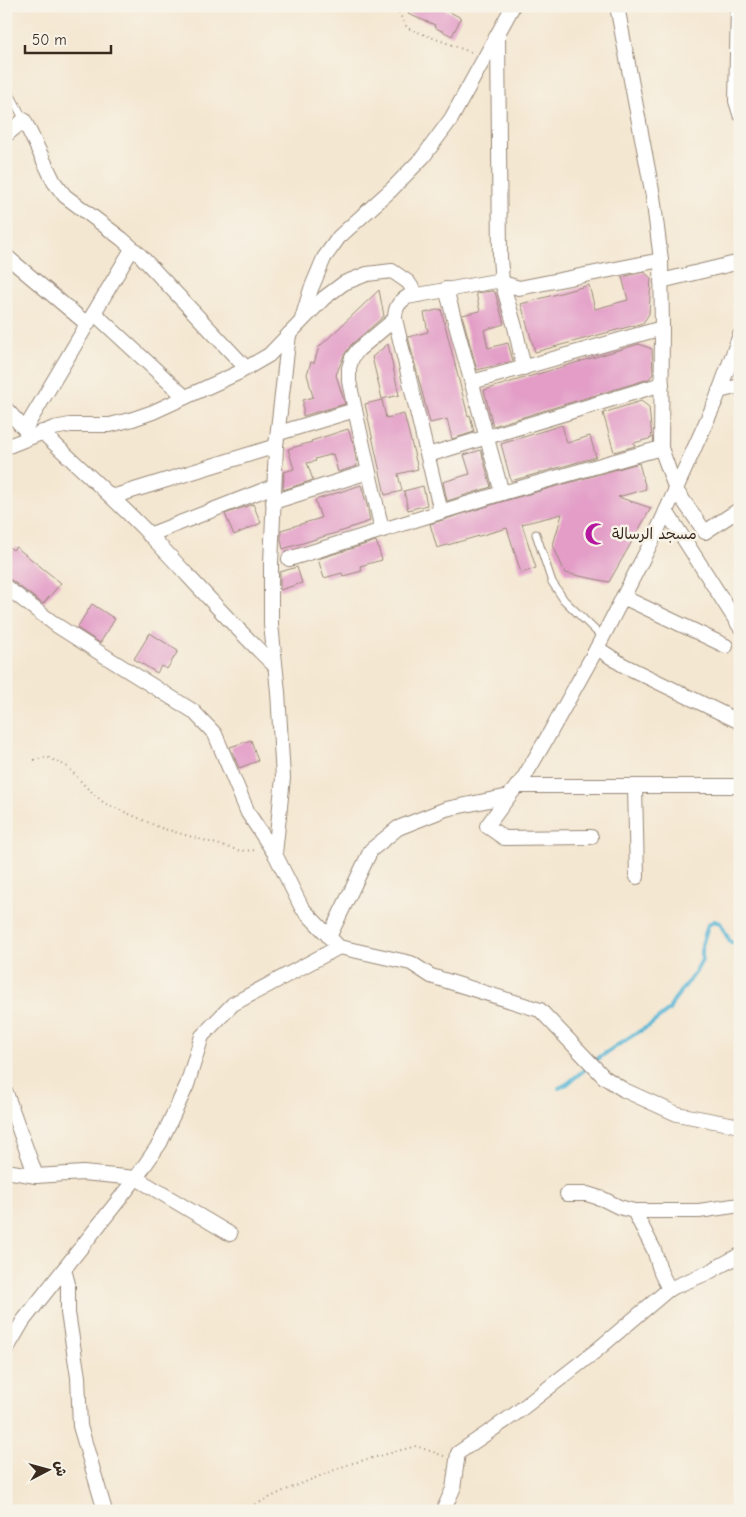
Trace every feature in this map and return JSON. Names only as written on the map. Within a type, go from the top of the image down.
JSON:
[{"type":"street","points":[[301,322],[311,289],[324,258],[339,237],[392,189],[423,157],[451,119],[514,6]]},
{"type":"street","points":[[617,6],[652,196],[661,260],[661,448],[676,490],[705,532],[740,509]]},
{"type":"street","points":[[738,6],[736,101],[740,114]]},
{"type":"street","points":[[498,34],[500,258],[502,282],[524,368]]},
{"type":"street","points":[[6,135],[24,120],[54,182],[65,196],[132,249],[246,368]]},
{"type":"street","points":[[33,432],[90,319],[132,249]]},
{"type":"street","points":[[6,256],[90,319],[185,397]]},
{"type":"street","points":[[441,512],[395,319],[395,310],[400,301],[417,294],[496,280],[519,288],[661,260]]},
{"type":"street","points":[[661,281],[740,262]]},
{"type":"street","points":[[6,447],[33,432],[70,425],[118,423],[153,412],[246,368],[268,355],[324,298],[344,283],[367,274],[392,271],[408,282],[417,294]]},
{"type":"street","points":[[446,289],[502,493]]},
{"type":"street","points":[[382,530],[349,381],[349,368],[352,358],[358,350],[395,319]]},
{"type":"street","points":[[472,382],[662,328]]},
{"type":"street","points":[[273,851],[283,778],[271,624],[271,564],[277,440],[289,334]]},
{"type":"street","points":[[591,837],[504,838],[488,826],[547,738],[600,642],[657,531],[719,391],[740,335]]},
{"type":"street","points":[[428,455],[662,384]]},
{"type":"street","points":[[719,391],[740,386]]},
{"type":"street","points":[[6,409],[112,497],[243,636],[275,666]]},
{"type":"street","points":[[112,497],[277,440],[355,410]]},
{"type":"street","points":[[289,559],[502,493],[661,448]]},
{"type":"street","points":[[273,502],[368,472]]},
{"type":"street","points":[[149,535],[274,486]]},
{"type":"street","points":[[666,511],[740,627]]},
{"type":"street","points":[[6,587],[56,625],[194,711],[215,734],[248,813],[273,851],[302,908],[334,942],[411,963],[431,976],[540,1010],[604,1077],[624,1090],[677,1114],[740,1126]]},
{"type":"street","points":[[623,597],[726,646]]},
{"type":"street","points":[[600,642],[623,664],[740,722]]},
{"type":"street","points":[[635,786],[637,876]]},
{"type":"street","points":[[6,1350],[23,1321],[136,1178],[160,1144],[186,1085],[202,1036],[233,1004],[334,942],[371,850],[398,828],[446,809],[513,791],[635,786],[740,786]]},
{"type":"street","points":[[6,1094],[36,1176]]},
{"type":"street","points":[[6,1170],[36,1176],[83,1173],[136,1178],[230,1234]]},
{"type":"street","points":[[567,1194],[587,1194],[634,1211],[699,1211],[740,1205]]},
{"type":"street","points":[[634,1211],[654,1250],[661,1273],[669,1289]]},
{"type":"street","points":[[443,1511],[453,1489],[458,1453],[515,1414],[597,1350],[669,1289],[708,1273],[740,1254]]},
{"type":"street","points":[[64,1269],[68,1284],[68,1313],[78,1377],[80,1426],[106,1511]]},
{"type":"lane","points":[[6,86],[24,120]]},
{"type":"lane","points":[[536,534],[546,569],[552,582],[564,600],[600,642]]},
{"type":"path","points":[[392,6],[396,8],[407,28],[485,57]]},
{"type":"path","points":[[34,760],[47,757],[68,767],[104,803],[161,828],[240,851],[273,851]]},
{"type":"path","points":[[242,1511],[281,1492],[349,1464],[416,1446],[457,1461]]},
{"type":"building","points":[[412,6],[439,6],[461,18],[452,36],[434,27],[435,25],[408,14]]},
{"type":"building","points":[[644,272],[651,278],[649,314],[643,323],[535,352],[521,304],[589,285],[595,309],[628,300],[622,277]]},
{"type":"building","points":[[379,290],[384,316],[351,345],[344,355],[336,375],[345,404],[303,416],[303,400],[313,397],[307,374],[311,362],[314,363],[319,347]]},
{"type":"building","points":[[495,292],[504,324],[484,330],[488,348],[508,343],[513,361],[477,370],[462,315],[480,311],[476,293]]},
{"type":"building","points":[[441,309],[468,416],[470,415],[474,432],[452,439],[447,419],[430,423],[408,337],[428,332],[424,313]]},
{"type":"building","points":[[388,344],[399,395],[382,399],[372,357]]},
{"type":"building","points":[[639,344],[652,349],[653,374],[649,379],[493,426],[484,390]]},
{"type":"building","points":[[382,400],[386,418],[404,414],[418,469],[398,474],[402,491],[385,495],[365,404]]},
{"type":"building","points":[[641,401],[649,407],[652,438],[634,443],[635,446],[614,452],[603,413]]},
{"type":"building","points":[[562,425],[567,443],[590,436],[596,457],[511,481],[501,444]]},
{"type":"building","points":[[348,429],[354,446],[357,466],[338,472],[333,454],[315,459],[316,461],[307,463],[313,480],[283,490],[284,472],[294,469],[288,449]]},
{"type":"building","points":[[481,450],[491,487],[447,501],[443,482],[470,474],[464,455]]},
{"type":"building","points":[[639,463],[646,489],[618,497],[651,508],[609,582],[565,573],[553,545],[562,514],[522,524],[536,568],[521,573],[507,528],[437,548],[430,524]]},
{"type":"building","points":[[361,485],[370,521],[283,549],[281,530],[321,518],[315,500]]},
{"type":"building","points":[[423,486],[427,505],[408,510],[404,491]]},
{"type":"building","points":[[253,504],[261,523],[234,535],[225,514]]},
{"type":"building","points":[[376,541],[382,560],[360,566],[362,571],[343,576],[342,573],[324,578],[318,559]]},
{"type":"building","points":[[6,545],[13,550],[16,547],[61,583],[43,604],[6,578]]},
{"type":"building","points":[[297,567],[302,583],[280,590],[280,572]]},
{"type":"building","points":[[92,604],[115,619],[100,643],[77,628]]},
{"type":"building","points":[[150,633],[178,651],[167,669],[161,666],[157,673],[134,659]]},
{"type":"building","points":[[251,740],[258,761],[239,768],[230,747]]},
{"type":"waterway","points":[[594,1061],[649,1026],[669,1010],[702,960],[702,945],[708,925],[714,921],[720,923],[730,942],[740,945]]},
{"type":"waterway","points":[[559,1088],[567,1084],[589,1066]]},
{"type":"place","name":"مسجد الرسالة","points":[[596,534]]}]
